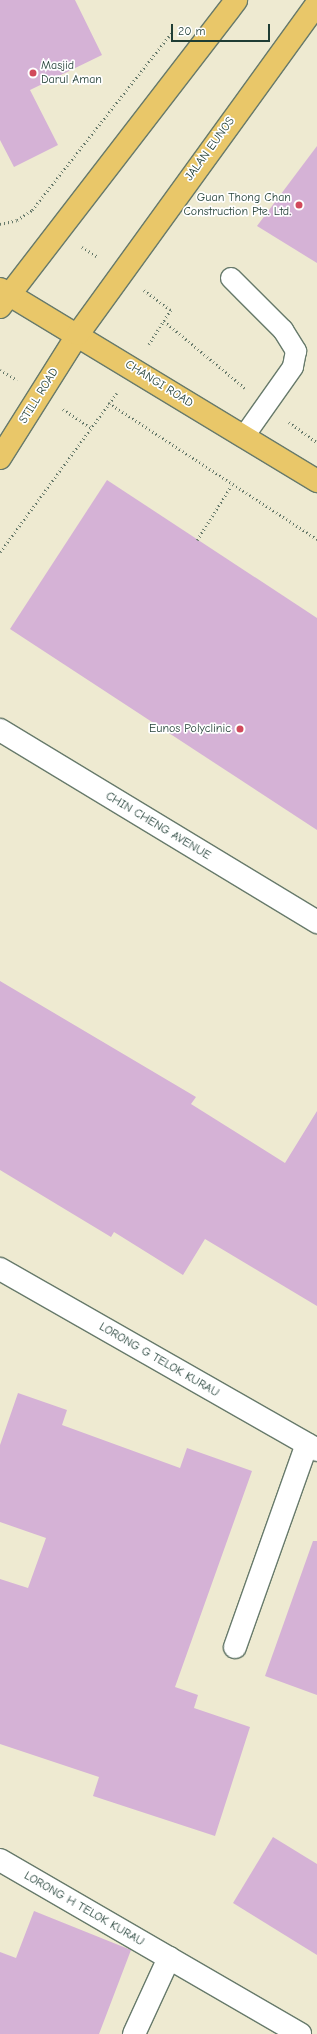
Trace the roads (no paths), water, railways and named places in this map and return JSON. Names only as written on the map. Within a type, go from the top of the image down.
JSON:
[{"type":"main road","points":[[3,296],[236,0]]},
{"type":"main road","name":"JALAN EUNOS","points":[[78,334],[317,4]]},
{"type":"main road","name":"CHANGI ROAD","points":[[3,296],[78,334],[245,435],[317,481]]},
{"type":"main road","name":"STILL ROAD","points":[[0,458],[78,334]]},
{"type":"street","name":"CHIN CHENG AVENUE","points":[[0,730],[317,922]]},
{"type":"street","name":"LORONG G TELOK KURAU","points":[[0,1269],[312,1447]]},
{"type":"street","points":[[235,1647],[312,1447]]},
{"type":"street","name":"LORONG H TELOK KURAU","points":[[0,1860],[300,2034]]},
{"type":"street","points":[[134,2034],[169,1958]]},
{"type":"lane","points":[[230,278],[283,330],[296,351],[293,367],[245,435]]},
{"type":"place","name":"Masjid Darul Aman","points":[[33,73]]},
{"type":"place","name":"Guan Thong Chan Construction Pte. Ltd.","points":[[299,205]]},
{"type":"place","name":"Eunos Polyclinic","points":[[240,729]]}]
